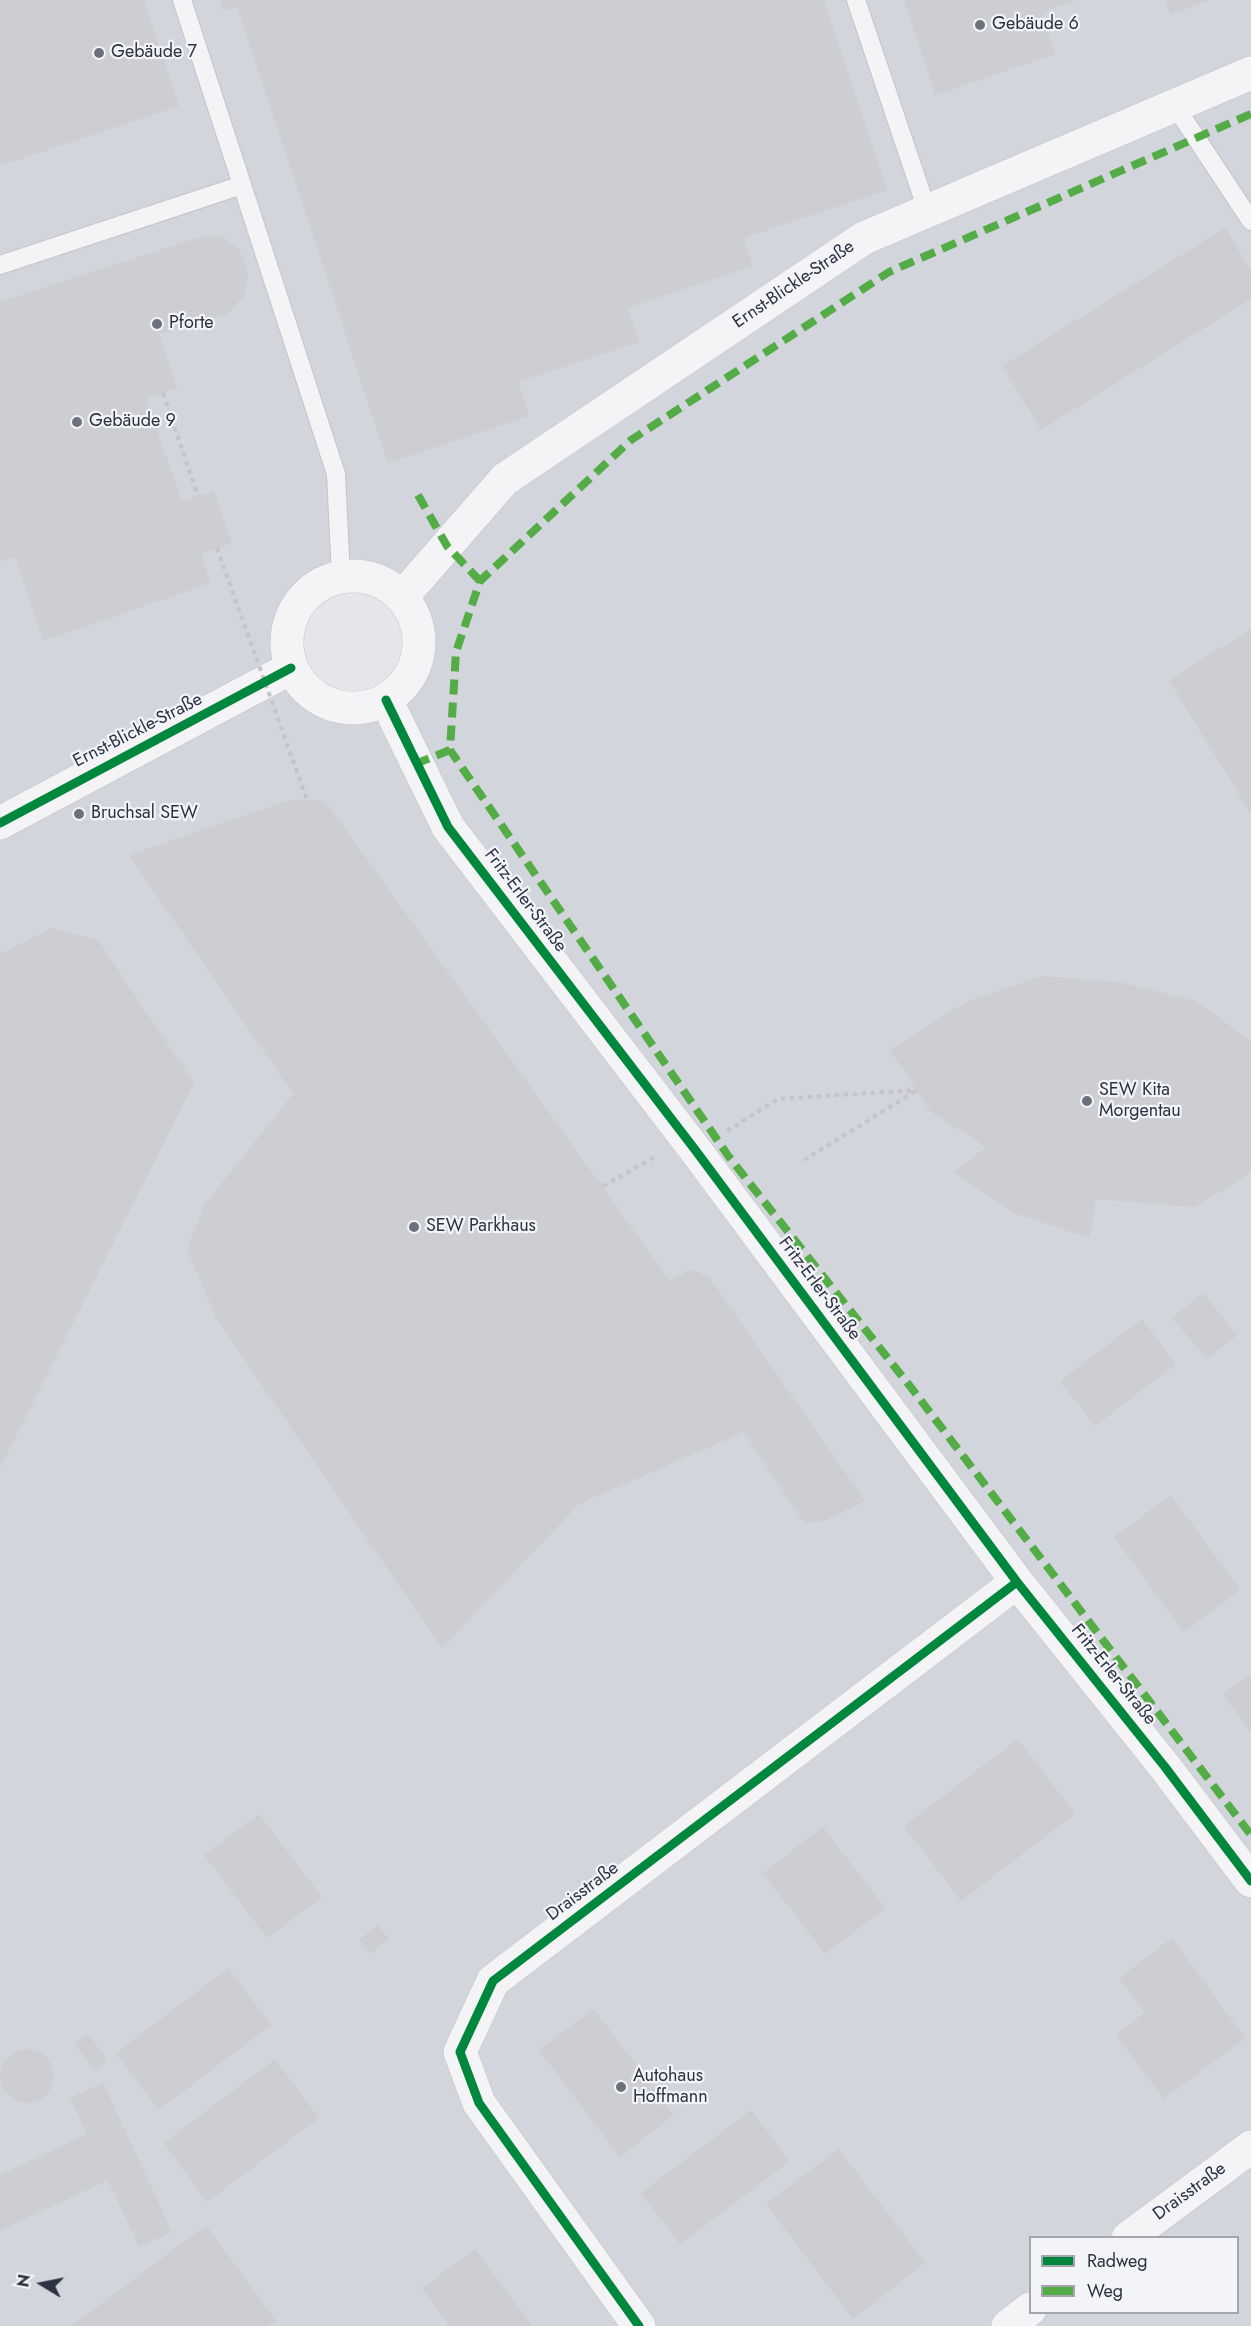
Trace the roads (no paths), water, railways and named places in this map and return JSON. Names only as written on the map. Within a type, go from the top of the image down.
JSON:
[{"type":"street","name":"Ernst-Blickle-Straße","points":[[402,597],[505,479],[864,238],[1251,73]]},
{"type":"street","points":[[341,576],[372,578],[402,597],[416,621],[419,655],[407,681],[386,700],[357,709],[328,704],[307,690],[291,668],[286,642],[291,617],[303,597],[320,584],[341,576]]},
{"type":"street","name":"Ernst-Blickle-Straße","points":[[0,823],[291,668]]},
{"type":"street","name":"Fritz-Erler-Straße","points":[[386,700],[448,827],[696,1151],[1017,1582],[1165,1767],[1251,1881]]},
{"type":"street","name":"Draisstraße","points":[[639,2326],[480,2103],[460,2052],[493,1981],[1017,1582]]},
{"type":"street","name":"Draisstraße","points":[[1131,2236],[1251,2147]]},
{"type":"street","points":[[1008,2326],[1029,2310]]},
{"type":"lane","points":[[182,0],[336,474],[341,576]]},
{"type":"lane","points":[[856,0],[927,210]]},
{"type":"lane","points":[[1175,106],[1251,221]]},
{"type":"lane","points":[[0,265],[242,185]]},
{"type":"place","name":"Gebäude 6","points":[[980,25]]},
{"type":"place","name":"Gebäude 7","points":[[99,53]]},
{"type":"place","name":"Pforte","points":[[157,324]]},
{"type":"place","name":"Gebäude 9","points":[[77,422]]},
{"type":"place","name":"Bruchsal SEW","points":[[79,814]]},
{"type":"place","name":"SEW Kita Morgentau","points":[[1087,1101]]},
{"type":"place","name":"SEW Parkhaus","points":[[414,1227]]},
{"type":"place","name":"Autohaus Hoffmann","points":[[621,2087]]}]
